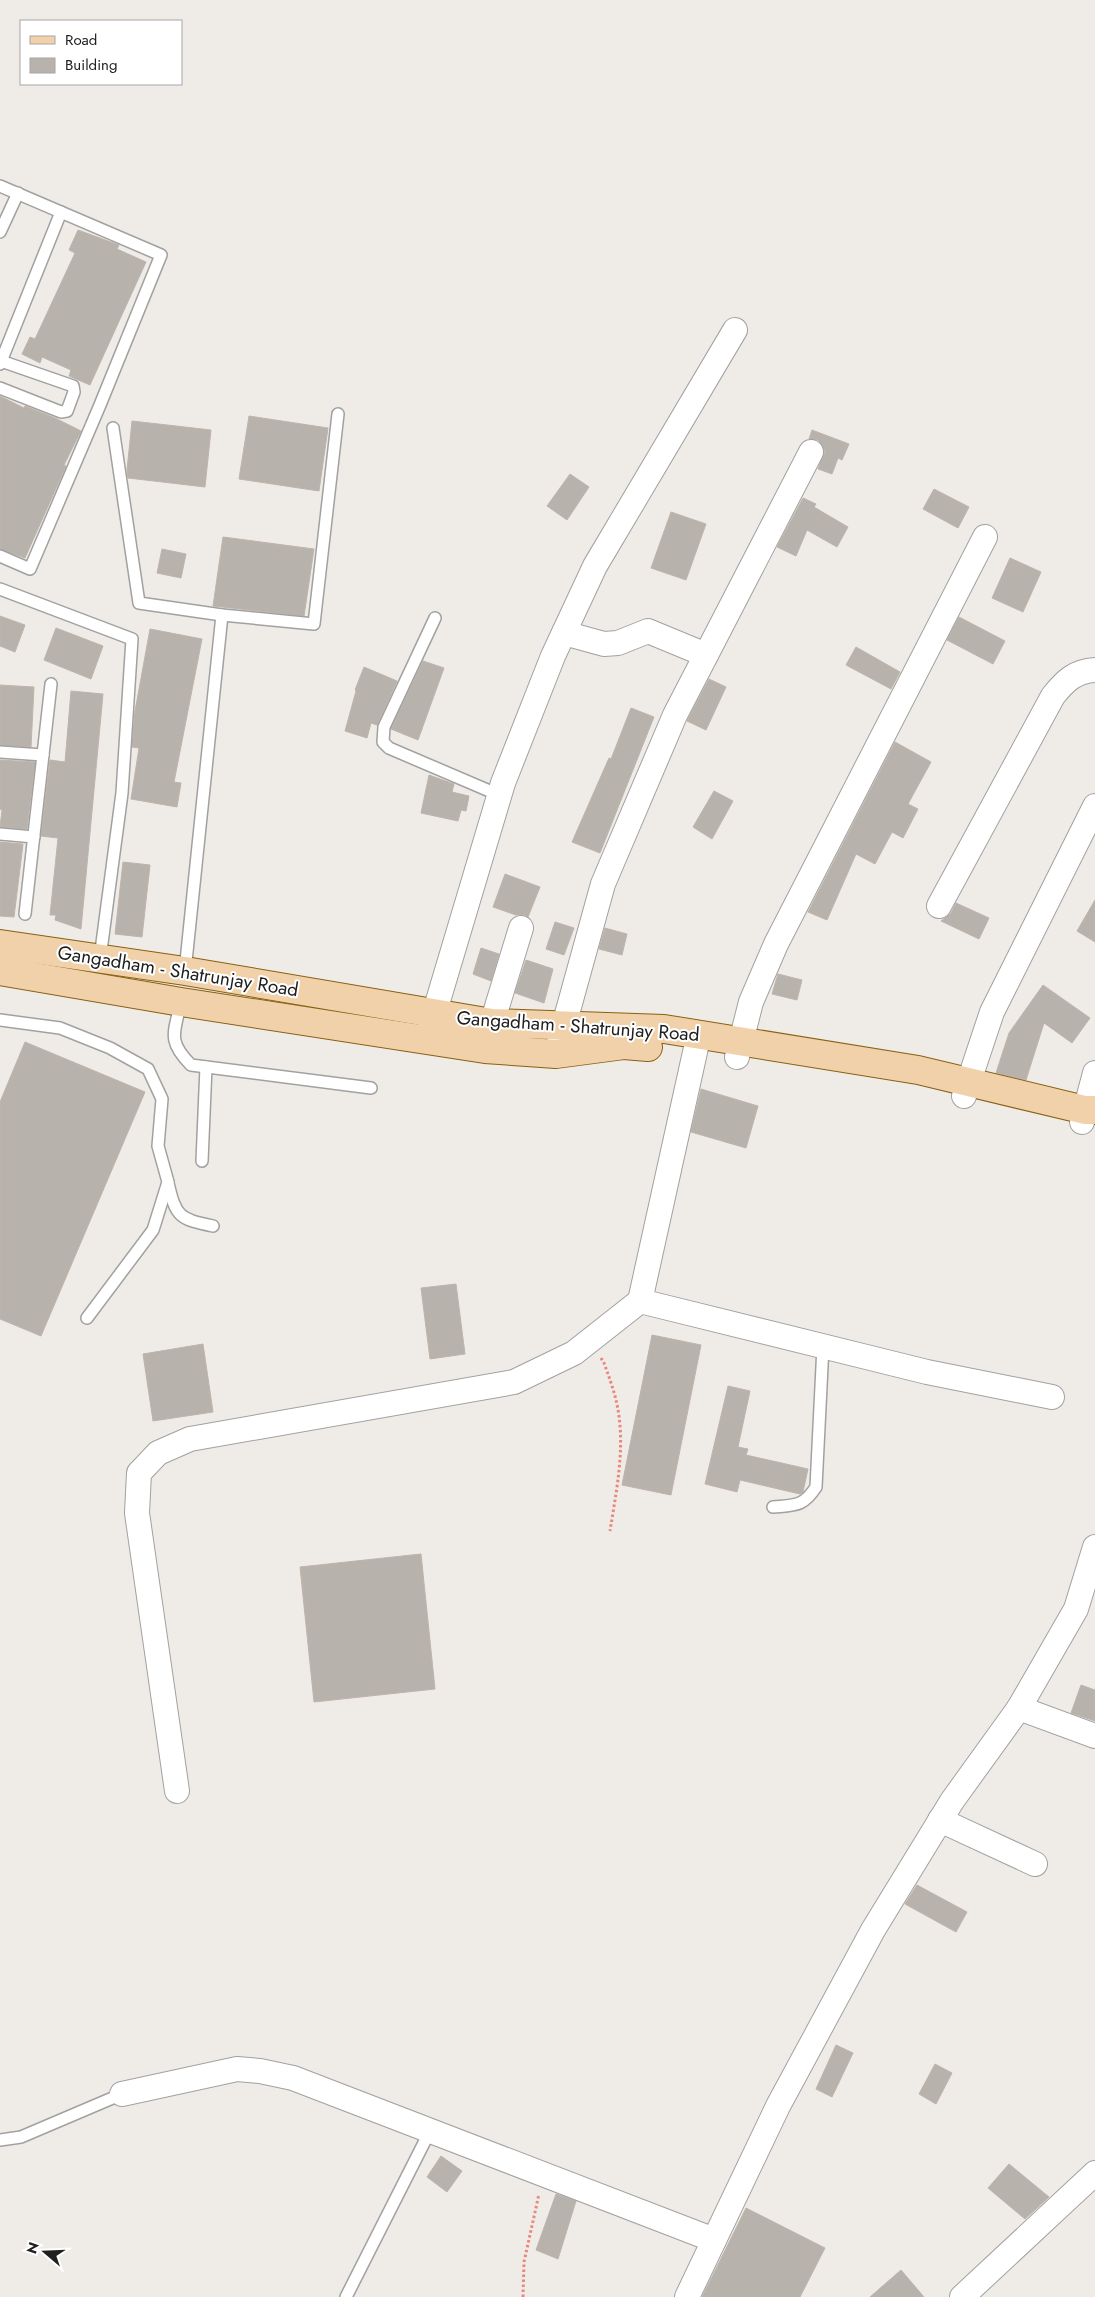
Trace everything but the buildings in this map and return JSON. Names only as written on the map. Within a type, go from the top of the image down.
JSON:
[{"type":"main road","name":"Gangadham - Shatrunjay Road","points":[[0,944],[185,971],[434,1014],[492,1022],[664,1029],[697,1042]]},
{"type":"main road","name":"Gangadham - Shatrunjay Road","points":[[0,971],[180,1002],[485,1049],[556,1054],[624,1045],[697,1042],[739,1049],[829,1072],[967,1090],[1040,1114],[1089,1116]]},
{"type":"street","points":[[427,1040],[499,795],[564,633],[595,566],[735,330]]},
{"type":"street","points":[[556,1054],[603,884],[675,715],[811,452]]},
{"type":"street","points":[[739,1049],[751,1002],[776,944],[985,537]]},
{"type":"street","points":[[564,633],[604,644],[618,643],[648,631],[706,655]]},
{"type":"street","points":[[939,906],[1053,696],[1068,678],[1079,673],[1095,670]]},
{"type":"street","points":[[967,1090],[992,1012],[1095,806]]},
{"type":"street","points":[[492,1022],[521,928]]},
{"type":"street","points":[[180,1002],[185,971]]},
{"type":"street","points":[[177,1791],[137,1513],[139,1473],[158,1453],[190,1439],[514,1382],[574,1353],[587,1343],[640,1301],[697,1042]]},
{"type":"street","points":[[1089,1116],[1095,1073]]},
{"type":"street","points":[[640,1301],[926,1372],[1052,1397]]},
{"type":"street","points":[[687,2297],[783,2097],[873,1930],[940,1820],[1085,1612],[1095,1546]]},
{"type":"street","points":[[1019,1708],[1095,1736]]},
{"type":"street","points":[[940,1820],[1035,1864]]},
{"type":"street","points":[[122,2094],[237,2069],[260,2070],[293,2078],[714,2240]]},
{"type":"street","points":[[962,2297],[1095,2173]]},
{"type":"lane","points":[[0,186],[161,255],[30,569],[0,556]]},
{"type":"lane","points":[[0,232],[18,193]]},
{"type":"lane","points":[[0,388],[61,412],[67,411],[74,392],[73,386],[1,362],[61,212]]},
{"type":"lane","points":[[112,428],[139,604],[222,615],[314,624],[338,414]]},
{"type":"lane","points":[[0,589],[132,640],[122,792],[100,958]]},
{"type":"lane","points":[[185,971],[222,615]]},
{"type":"lane","points":[[435,618],[384,726],[383,742],[388,748],[499,795]]},
{"type":"lane","points":[[25,914],[51,684]]},
{"type":"lane","points":[[0,752],[43,755]]},
{"type":"lane","points":[[0,834],[34,837]]},
{"type":"lane","points":[[180,1002],[174,1044],[191,1065],[371,1088]]},
{"type":"lane","points":[[0,1020],[60,1028],[110,1048],[148,1069],[162,1099],[158,1146],[174,1206],[186,1220],[213,1226]]},
{"type":"lane","points":[[202,1162],[206,1067]]},
{"type":"lane","points":[[87,1318],[153,1230],[168,1182]]},
{"type":"lane","points":[[773,1507],[798,1505],[808,1499],[816,1487],[823,1346]]},
{"type":"lane","points":[[0,2140],[21,2136],[122,2094]]},
{"type":"lane","points":[[346,2297],[430,2131]]},
{"type":"path","points":[[587,1343],[604,1363],[616,1398],[620,1435],[619,1476],[610,1531]]},
{"type":"path","points":[[522,2297],[524,2262],[543,2174]]}]
